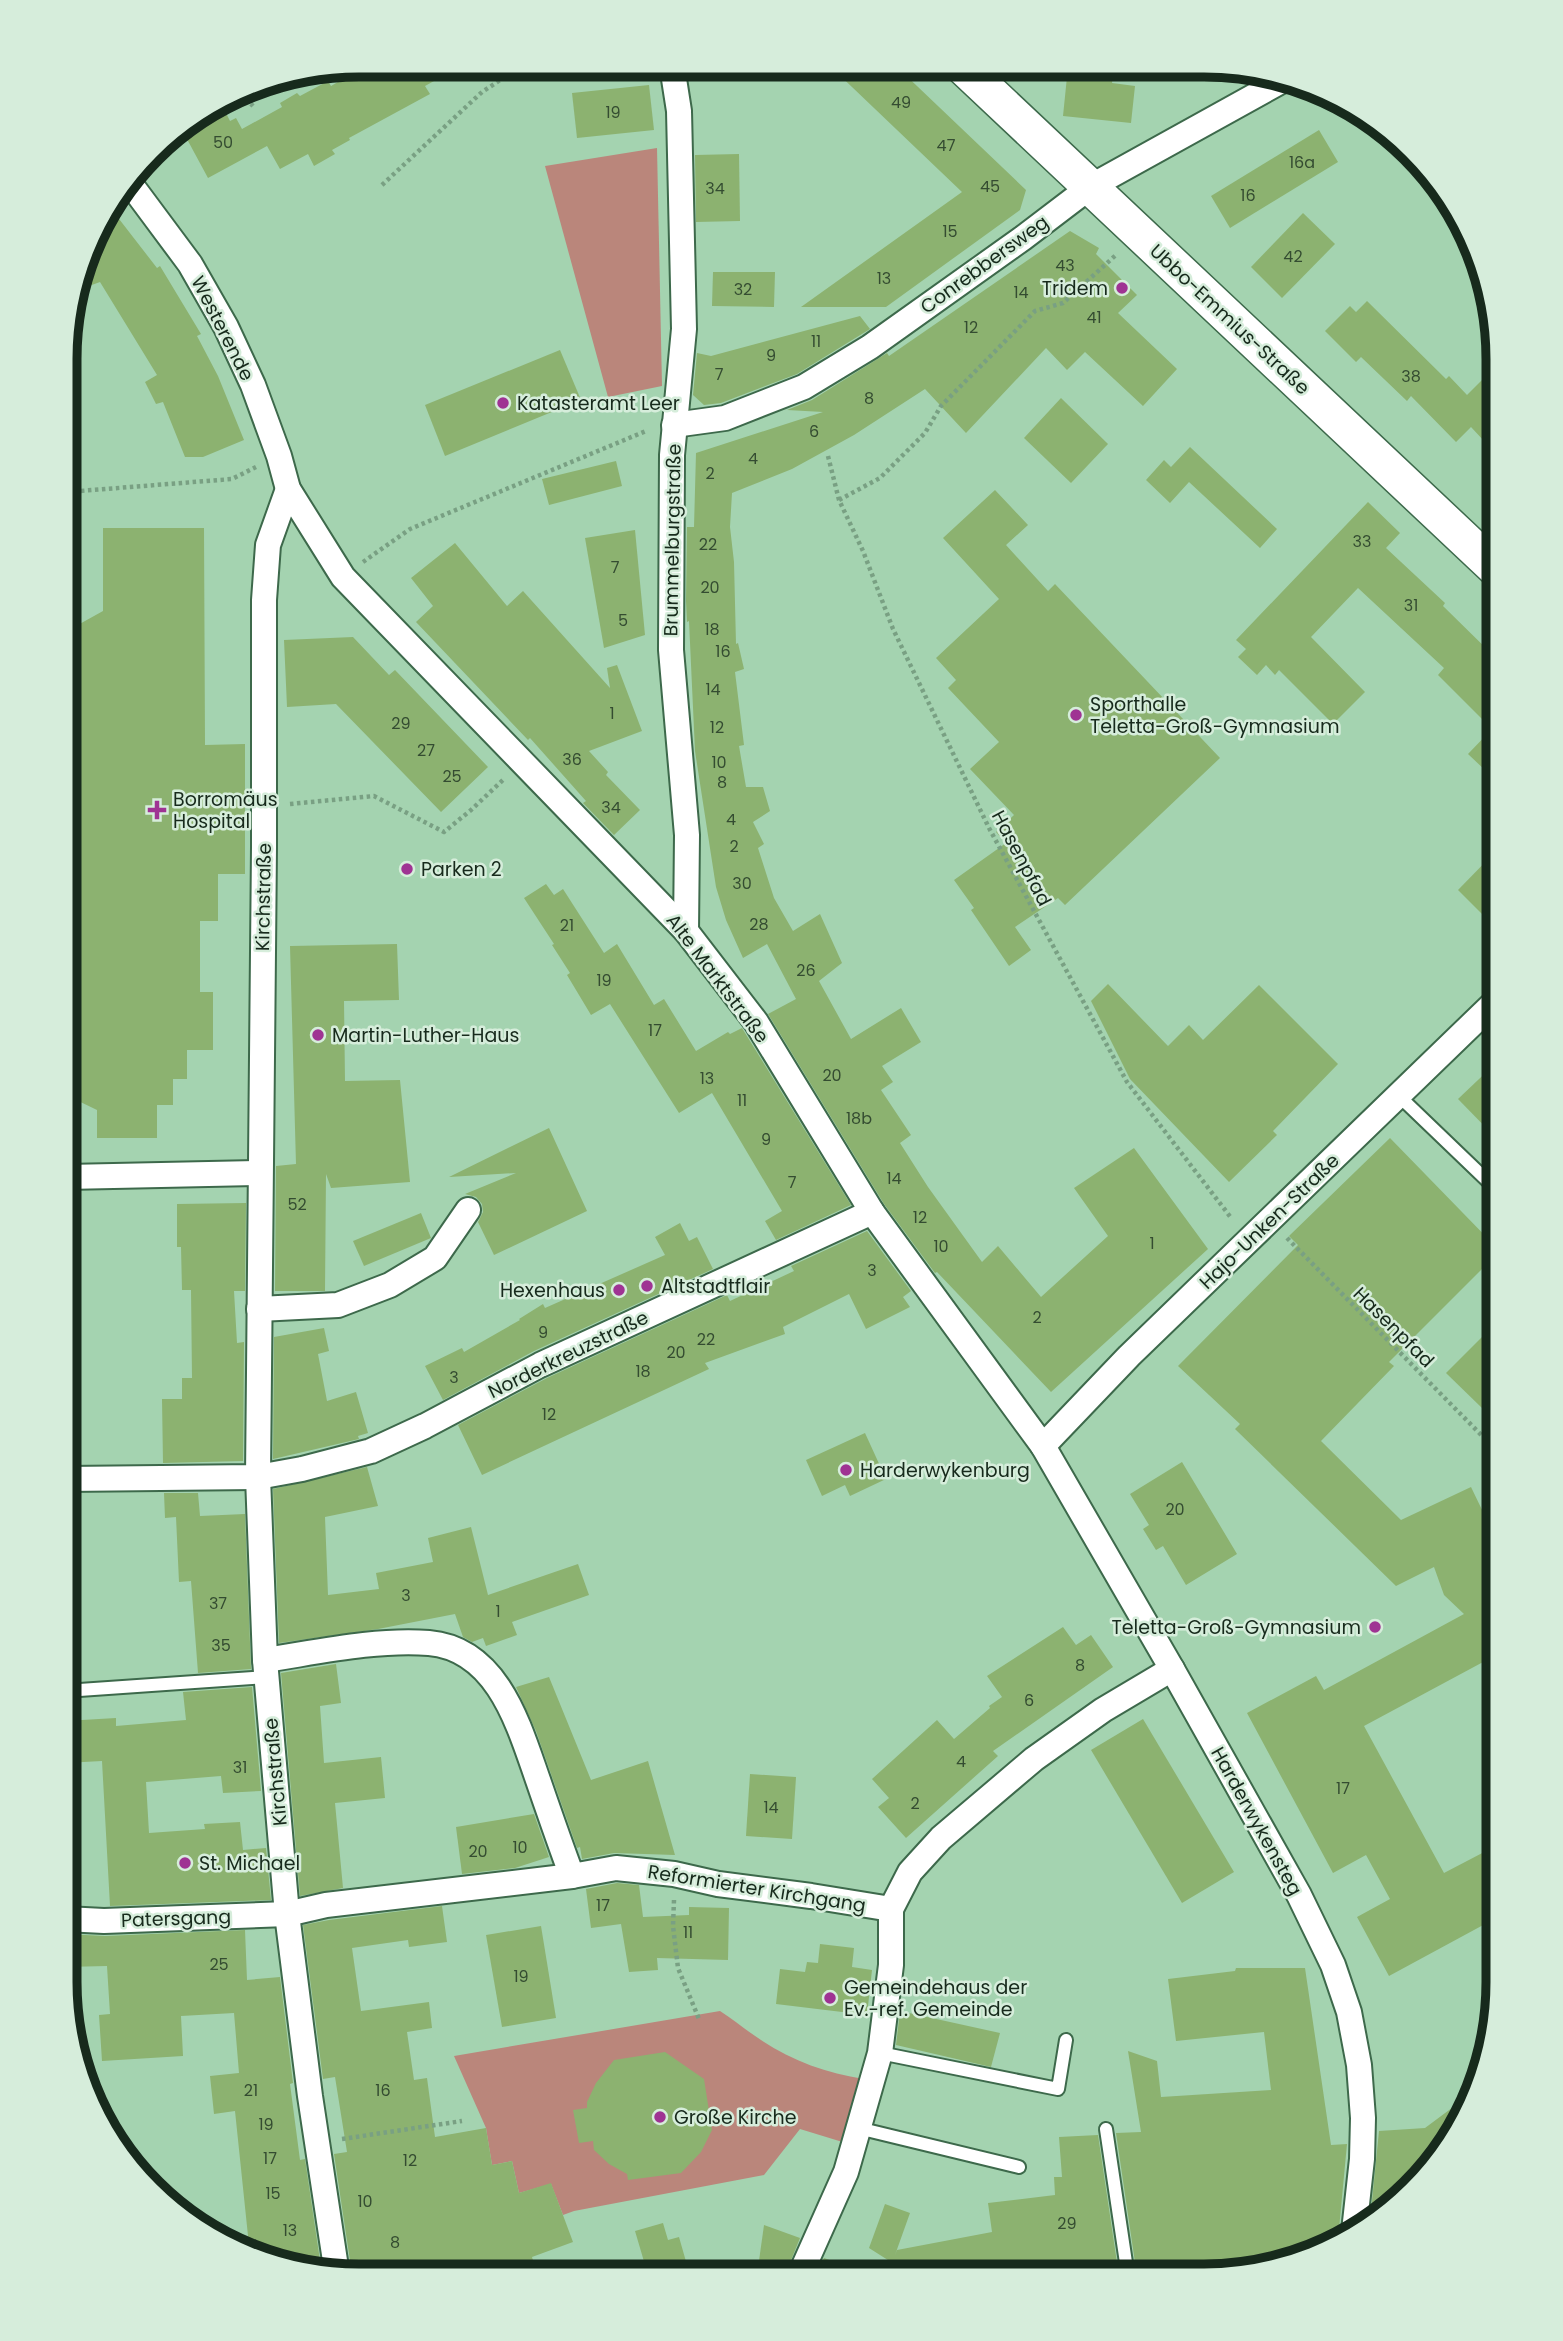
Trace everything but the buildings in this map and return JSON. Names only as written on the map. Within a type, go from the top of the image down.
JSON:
[{"type":"main road","name":"Ubbo-Emmius-Straße","points":[[975,77],[1486,560]]},
{"type":"street","name":"Brummelburgstraße","points":[[674,77],[679,111],[684,329],[672,455],[671,650],[687,835],[686,931]]},
{"type":"street","name":"Conrebbersweg","points":[[674,425],[725,418],[804,387],[870,347],[1090,187],[1273,86]]},
{"type":"street","name":"Westerende","points":[[134,189],[190,264],[226,327],[253,385],[288,489]]},
{"type":"street","name":"Alte Marktstraße","points":[[288,489],[342,577],[686,931],[755,1022],[872,1212],[1043,1446]]},
{"type":"street","name":"Kirchstraße","points":[[288,489],[268,545],[264,600],[258,1477],[266,1668],[287,1914],[335,2263]]},
{"type":"street","name":"Hajo-Unken-Straße","points":[[1043,1446],[1129,1356],[1486,1011]]},
{"type":"street","points":[[77,1177],[260,1173]]},
{"type":"street","points":[[258,1309],[338,1305],[390,1285],[435,1258],[468,1210]]},
{"type":"street","name":"Norderkreuzstraße","points":[[77,1479],[258,1477],[371,1451],[425,1426],[540,1365],[872,1212]]},
{"type":"street","name":"Harderwykensteg","points":[[1043,1446],[1299,1895],[1332,1965],[1349,2012],[1359,2065],[1363,2118],[1362,2159],[1355,2220]]},
{"type":"street","points":[[266,1668],[368,1645],[430,1643],[462,1652],[491,1677],[513,1710],[572,1876]]},
{"type":"street","points":[[891,1909],[910,1872],[941,1838],[987,1798],[1034,1759],[1093,1717],[1172,1669]]},
{"type":"street","name":"Reformierter Kirchgang","points":[[287,1914],[326,1905],[572,1876],[616,1868],[674,1874],[718,1884],[891,1909],[891,1965],[880,2053],[846,2172],[805,2264]]},
{"type":"street","name":"Patersgang","points":[[77,1920],[104,1921],[287,1914]]},
{"type":"lane","points":[[1399,1096],[1486,1179]]},
{"type":"lane","points":[[77,1690],[266,1668]]},
{"type":"lane","points":[[880,2053],[1058,2089],[1066,2040]]},
{"type":"lane","points":[[858,2128],[1019,2167]]},
{"type":"lane","points":[[1106,2129],[1126,2264]]},
{"type":"path","points":[[382,184],[482,92],[505,77]]},
{"type":"path","points":[[247,100],[253,106]]},
{"type":"path","points":[[839,500],[880,478],[925,433],[941,406],[1035,311],[1063,303],[1139,233]]},
{"type":"path","points":[[342,577],[410,529],[639,432],[674,425]]},
{"type":"path","points":[[77,491],[232,479],[279,456]]},
{"type":"path","name":"Hasenpfad","points":[[828,456],[839,500],[863,551],[893,629],[965,779],[1121,1070],[1249,1241]]},
{"type":"path","points":[[264,806],[374,796],[444,832],[523,761]]},
{"type":"path","name":"Hasenpfad","points":[[1270,1222],[1486,1440]]},
{"type":"path","points":[[674,1874],[673,1926],[678,1968],[699,2019]]},
{"type":"path","points":[[317,2143],[462,2121]]},
{"type":"shaded area","points":[[657,148],[662,386],[608,397],[545,166]]},
{"type":"shaded area","points":[[720,2011],[761,2040],[797,2060],[823,2070],[864,2079],[849,2144],[800,2129],[764,2175],[563,2215],[551,2184],[519,2193],[512,2161],[492,2165],[486,2128],[454,2056]]},
{"type":"place","name":"Tridem","points":[[1122,288]]},
{"type":"place","name":"Katasteramt Leer","points":[[503,403]]},
{"type":"place","name":"Sporthalle Teletta-Groß-Gymnasium","points":[[1076,715]]},
{"type":"place","name":"Borromäus Hospital","points":[[157,810]]},
{"type":"place","name":"Parken 2","points":[[407,869]]},
{"type":"place","name":"Martin-Luther-Haus","points":[[318,1035]]},
{"type":"place","name":"Altstadtflair","points":[[647,1286]]},
{"type":"place","name":"Hexenhaus","points":[[619,1290]]},
{"type":"place","name":"Harderwykenburg","points":[[846,1470]]},
{"type":"place","name":"Teletta-Groß-Gymnasium","points":[[1375,1627]]},
{"type":"place","name":"St. Michael","points":[[185,1863]]},
{"type":"place","name":"Gemeindehaus der Ev.-ref. Gemeinde","points":[[830,1998]]},
{"type":"place","name":"Große Kirche","points":[[660,2117]]}]
